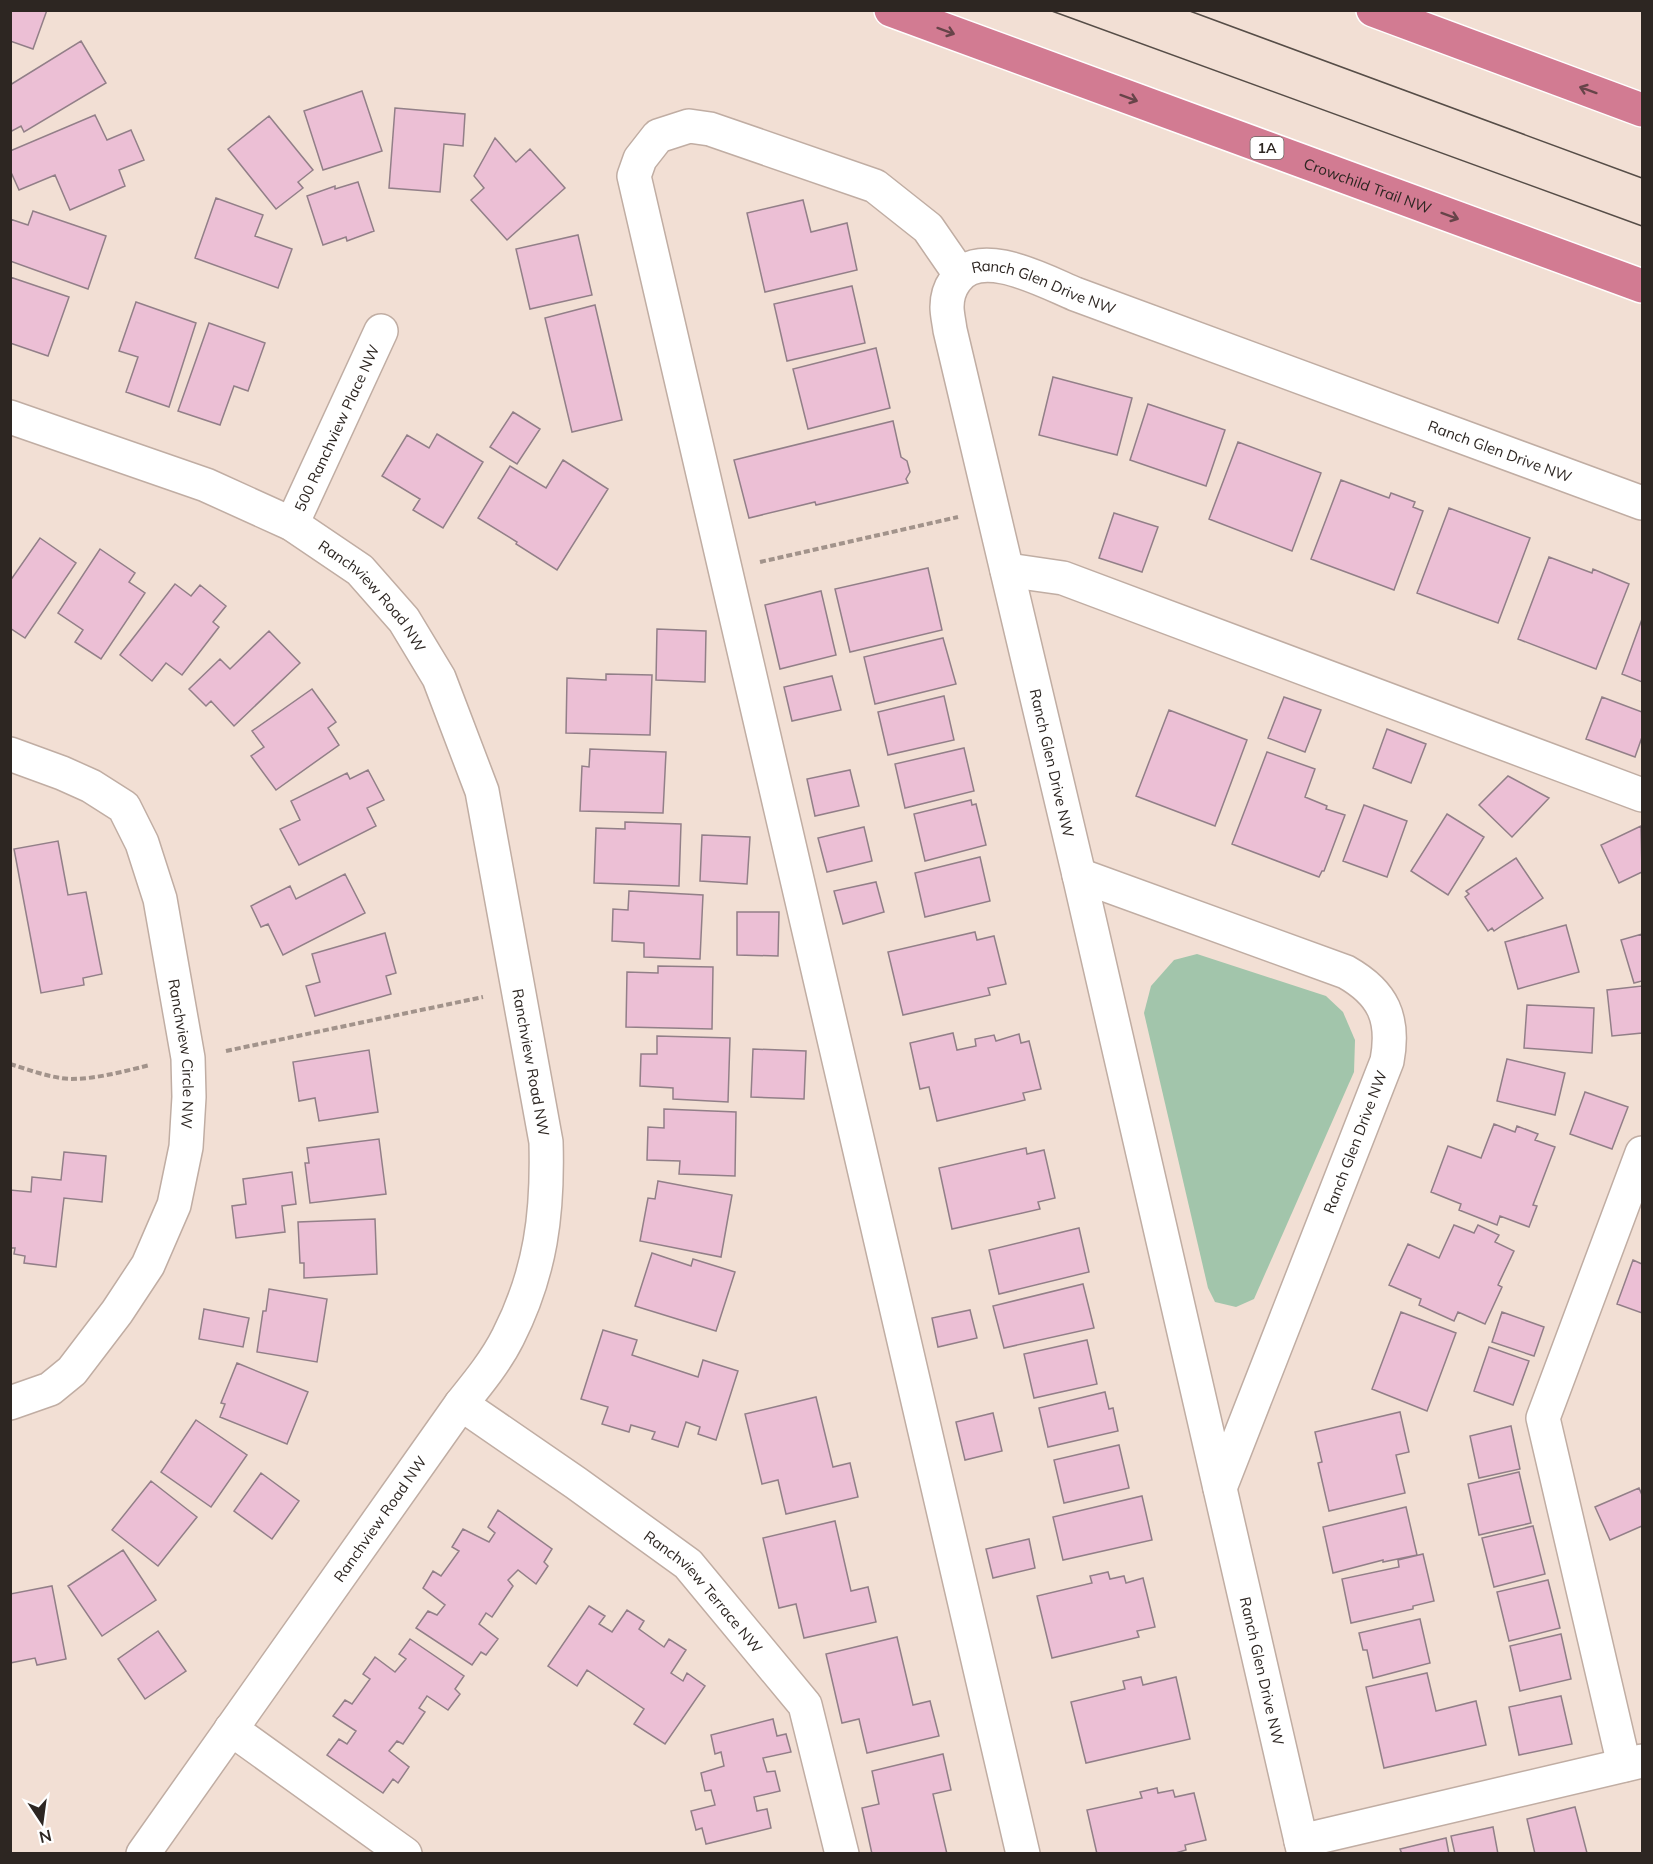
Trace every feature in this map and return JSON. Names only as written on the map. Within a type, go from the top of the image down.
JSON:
[{"type":"highway","name":"Crowchild Trail NW","points":[[891,10],[1642,286]]},
{"type":"highway","points":[[1373,10],[1642,110]]},
{"type":"street","points":[[959,273],[928,228],[875,186],[710,129],[689,126],[658,136],[640,159],[634,176],[1023,1854]]},
{"type":"street","name":"Ranch Glen Drive NW","points":[[1303,1847],[1079,875],[950,330],[947,305],[950,289],[959,273],[973,267],[991,265],[1010,268],[1642,503]]},
{"type":"street","name":"500 Ranchview Place NW","points":[[292,524],[381,331]]},
{"type":"street","name":"Ranchview Road NW","points":[[10,417],[206,485],[292,524],[360,570],[404,620],[439,678],[482,791],[546,1142],[547,1182],[544,1222],[537,1263],[524,1301],[507,1338],[486,1372],[142,1854]]},
{"type":"street","points":[[1007,570],[1063,578],[1642,795]]},
{"type":"street","name":"Ranchview Circle NW","points":[[10,754],[91,786],[123,807],[142,843],[160,899],[188,1058],[189,1097],[186,1147],[174,1205],[148,1265],[117,1312],[72,1371],[50,1389],[10,1403]]},
{"type":"street","name":"Ranch Glen Drive NW","points":[[1079,875],[1346,972],[1362,981],[1375,994],[1385,1011],[1390,1027],[1387,1061],[1220,1488]]},
{"type":"street","points":[[1303,1847],[1633,1763],[1543,1418],[1642,1153]]},
{"type":"street","name":"Ranchview Terrace NW","points":[[461,1404],[688,1564],[805,1705],[842,1854]]},
{"type":"street","points":[[231,1729],[405,1854]]},
{"type":"path","points":[[726,570],[993,509]]},
{"type":"path","points":[[10,1064],[70,1079],[110,1074],[518,990]]},
{"type":"green space","points":[[1197,954],[1326,996],[1343,1012],[1355,1040],[1354,1072],[1254,1299],[1236,1307],[1215,1302],[1208,1288],[1144,1013],[1151,986],[1174,960]]},
{"type":"building","points":[[10,10],[47,10],[33,49],[10,41]]},
{"type":"building","points":[[81,41],[106,83],[24,132],[21,126],[10,132],[10,85]]},
{"type":"building","points":[[362,91],[382,151],[323,170],[304,111]]},
{"type":"building","points":[[395,108],[465,114],[463,146],[444,144],[440,192],[389,188]]},
{"type":"building","points":[[95,115],[107,140],[131,130],[144,160],[119,170],[125,186],[70,210],[55,175],[19,190],[10,170],[10,151]]},
{"type":"building","points":[[269,116],[313,170],[298,182],[303,188],[276,209],[228,149]]},
{"type":"building","points":[[495,138],[516,162],[530,149],[565,188],[507,240],[471,200],[484,188],[474,176]]},
{"type":"building","points":[[358,182],[374,231],[347,241],[346,237],[323,245],[307,196],[335,186],[335,189]]},
{"type":"building","points":[[216,198],[263,215],[255,236],[292,249],[278,288],[195,258]]},
{"type":"building","points":[[803,200],[811,232],[847,223],[857,270],[765,292],[747,213]]},
{"type":"building","points":[[33,211],[106,236],[88,289],[10,261],[10,219],[28,225]]},
{"type":"building","points":[[578,235],[592,295],[530,309],[516,249]]},
{"type":"building","points":[[10,277],[69,297],[48,356],[10,343]]},
{"type":"building","points":[[852,286],[865,343],[787,361],[774,304]]},
{"type":"building","points":[[136,302],[196,323],[169,407],[126,392],[138,357],[119,351]]},
{"type":"building","points":[[595,305],[622,420],[572,432],[545,318]]},
{"type":"building","points":[[209,323],[265,343],[248,391],[234,386],[220,425],[178,411]]},
{"type":"building","points":[[876,348],[890,408],[808,429],[793,369]]},
{"type":"building","points":[[1053,377],[1132,398],[1117,455],[1039,435]]},
{"type":"building","points":[[1148,404],[1225,430],[1206,486],[1130,460]]},
{"type":"building","points":[[513,412],[540,429],[517,464],[490,447]]},
{"type":"building","points":[[893,421],[901,457],[907,461],[910,472],[906,479],[908,483],[749,518],[734,460]]},
{"type":"building","points":[[437,434],[483,462],[443,528],[413,510],[420,499],[382,476],[407,435],[429,448]]},
{"type":"building","points":[[1238,442],[1321,473],[1292,551],[1209,519]]},
{"type":"building","points":[[563,460],[608,489],[557,570],[478,518],[510,466],[546,488]]},
{"type":"building","points":[[1341,480],[1389,498],[1391,493],[1415,502],[1413,507],[1423,511],[1394,590],[1311,559]]},
{"type":"building","points":[[1449,508],[1530,538],[1498,623],[1417,593]]},
{"type":"building","points":[[1114,513],[1158,527],[1142,572],[1099,558]]},
{"type":"building","points":[[40,538],[76,563],[25,638],[10,628],[10,581]]},
{"type":"building","points":[[100,549],[135,573],[129,582],[145,593],[101,659],[75,642],[83,630],[58,613]]},
{"type":"building","points":[[1549,557],[1592,573],[1593,569],[1629,584],[1596,669],[1518,639]]},
{"type":"building","points":[[928,568],[942,630],[850,652],[835,589]]},
{"type":"building","points":[[175,584],[191,596],[200,585],[226,606],[213,622],[219,627],[182,675],[166,663],[152,681],[120,655]]},
{"type":"building","points":[[821,591],[836,655],[780,669],[765,605]]},
{"type":"building","points":[[1642,619],[1642,682],[1622,674]]},
{"type":"building","points":[[657,629],[706,631],[705,682],[656,680]]},
{"type":"building","points":[[269,631],[300,663],[234,726],[211,701],[206,706],[189,689],[220,659],[230,669]]},
{"type":"building","points":[[943,638],[956,684],[875,704],[864,657]]},
{"type":"building","points":[[606,674],[652,675],[650,735],[566,733],[567,678],[606,680]]},
{"type":"building","points":[[832,676],[841,710],[792,721],[784,687]]},
{"type":"building","points":[[312,689],[336,722],[328,728],[339,745],[276,790],[251,756],[264,747],[252,731]]},
{"type":"building","points":[[944,696],[954,740],[888,755],[878,712]]},
{"type":"building","points":[[1284,697],[1321,710],[1305,752],[1268,738]]},
{"type":"building","points":[[1602,697],[1642,712],[1642,737],[1635,757],[1586,739]]},
{"type":"building","points":[[1169,710],[1247,740],[1215,826],[1136,796]]},
{"type":"building","points":[[1387,729],[1426,744],[1411,783],[1373,768]]},
{"type":"building","points":[[964,748],[974,791],[905,808],[895,764]]},
{"type":"building","points":[[590,749],[666,752],[663,813],[580,811],[582,766],[589,767]]},
{"type":"building","points":[[1267,752],[1315,769],[1305,797],[1327,806],[1326,809],[1345,815],[1324,871],[1319,877],[1232,844]]},
{"type":"building","points":[[368,770],[384,800],[367,808],[376,826],[299,865],[280,829],[300,820],[291,801],[347,773],[350,779]]},
{"type":"building","points":[[850,770],[859,806],[815,816],[807,779]]},
{"type":"building","points":[[1508,776],[1549,798],[1512,837],[1479,805]]},
{"type":"building","points":[[971,800],[972,805],[976,804],[986,845],[925,861],[914,814]]},
{"type":"building","points":[[1364,805],[1407,821],[1387,877],[1343,861]]},
{"type":"building","points":[[1447,814],[1484,837],[1448,895],[1411,871]]},
{"type":"building","points":[[625,822],[681,824],[679,886],[594,883],[596,828],[625,829]]},
{"type":"building","points":[[1641,826],[1642,872],[1619,883],[1601,845]]},
{"type":"building","points":[[864,827],[872,861],[827,872],[818,838]]},
{"type":"building","points":[[702,835],[750,837],[747,884],[700,881]]},
{"type":"building","points":[[58,841],[68,895],[86,892],[102,974],[83,978],[84,985],[41,993],[14,849]]},
{"type":"building","points":[[980,857],[990,901],[925,917],[915,873]]},
{"type":"building","points":[[1516,858],[1543,898],[1494,931],[1492,928],[1488,931],[1465,897],[1469,894],[1466,891]]},
{"type":"building","points":[[345,874],[365,913],[283,955],[268,924],[261,927],[251,906],[290,886],[296,899]]},
{"type":"building","points":[[876,882],[884,912],[843,924],[834,891]]},
{"type":"building","points":[[629,891],[703,895],[700,959],[644,957],[644,943],[612,941],[613,909],[628,910]]},
{"type":"building","points":[[737,912],[779,912],[778,956],[737,955]]},
{"type":"building","points":[[1566,925],[1579,972],[1518,989],[1505,942]]},
{"type":"building","points":[[975,932],[977,940],[994,936],[1006,984],[988,988],[990,995],[903,1015],[888,952]]},
{"type":"building","points":[[385,933],[396,973],[386,976],[391,994],[315,1016],[306,986],[320,982],[312,954]]},
{"type":"building","points":[[1642,934],[1642,981],[1634,983],[1621,940]]},
{"type":"building","points":[[658,966],[713,967],[712,1029],[626,1027],[627,972],[658,973]]},
{"type":"building","points":[[1642,986],[1642,1033],[1612,1036],[1607,990]]},
{"type":"building","points":[[1527,1005],[1594,1008],[1592,1053],[1524,1048]]},
{"type":"building","points":[[953,1033],[957,1050],[976,1046],[975,1039],[994,1035],[996,1041],[1019,1034],[1021,1043],[1029,1041],[1041,1089],[1023,1093],[1025,1100],[937,1121],[929,1087],[920,1089],[910,1043]]},
{"type":"building","points":[[657,1036],[730,1038],[728,1102],[673,1099],[673,1088],[640,1086],[641,1054],[657,1054]]},
{"type":"building","points":[[753,1049],[806,1051],[804,1099],[751,1097]]},
{"type":"building","points":[[369,1050],[378,1112],[319,1121],[315,1098],[299,1101],[293,1062]]},
{"type":"building","points":[[1507,1059],[1565,1073],[1555,1115],[1497,1101]]},
{"type":"building","points":[[1585,1092],[1628,1107],[1612,1149],[1570,1134]]},
{"type":"building","points":[[664,1109],[736,1112],[735,1176],[679,1174],[680,1161],[647,1160],[648,1127],[664,1128]]},
{"type":"building","points":[[1494,1124],[1515,1132],[1517,1126],[1538,1134],[1535,1140],[1555,1147],[1533,1205],[1537,1206],[1529,1227],[1500,1216],[1497,1225],[1459,1210],[1461,1204],[1431,1192],[1448,1146],[1481,1158]]},
{"type":"building","points":[[379,1139],[386,1194],[310,1203],[305,1163],[309,1163],[307,1148]]},
{"type":"building","points":[[1026,1148],[1027,1154],[1044,1150],[1055,1198],[1038,1202],[1040,1209],[952,1229],[939,1168]]},
{"type":"building","points":[[64,1152],[106,1156],[102,1202],[64,1198],[56,1267],[24,1263],[25,1256],[14,1254],[15,1248],[10,1248],[10,1190],[31,1192],[32,1177],[61,1180]]},
{"type":"building","points":[[292,1172],[296,1204],[282,1206],[285,1232],[236,1238],[232,1206],[246,1204],[243,1179]]},
{"type":"building","points":[[658,1181],[732,1195],[721,1257],[640,1241],[648,1198],[655,1199]]},
{"type":"building","points":[[375,1219],[377,1274],[304,1278],[304,1263],[300,1263],[298,1222]]},
{"type":"building","points":[[1454,1225],[1474,1233],[1478,1225],[1499,1235],[1495,1242],[1514,1251],[1498,1285],[1502,1287],[1485,1324],[1458,1312],[1454,1321],[1419,1305],[1421,1299],[1389,1285],[1408,1244],[1439,1258]]},
{"type":"building","points":[[1079,1228],[1089,1272],[999,1294],[989,1250]]},
{"type":"building","points":[[652,1253],[691,1266],[693,1259],[735,1272],[716,1331],[635,1306]]},
{"type":"building","points":[[1633,1260],[1642,1264],[1642,1313],[1617,1304]]},
{"type":"building","points":[[1083,1284],[1094,1328],[1004,1348],[993,1306]]},
{"type":"building","points":[[269,1289],[327,1299],[317,1362],[257,1352]]},
{"type":"building","points":[[204,1309],[249,1318],[243,1347],[199,1339]]},
{"type":"building","points":[[970,1310],[977,1338],[938,1347],[932,1318]]},
{"type":"building","points":[[1401,1312],[1456,1333],[1427,1411],[1372,1389]]},
{"type":"building","points":[[1502,1312],[1544,1327],[1534,1356],[1492,1342]]},
{"type":"building","points":[[603,1330],[637,1340],[632,1355],[698,1377],[703,1360],[738,1371],[716,1440],[698,1434],[700,1427],[686,1422],[678,1447],[652,1439],[655,1432],[631,1425],[629,1432],[602,1424],[608,1407],[581,1399]]},
{"type":"building","points":[[1087,1340],[1097,1384],[1034,1398],[1024,1354]]},
{"type":"building","points":[[1489,1347],[1529,1361],[1513,1405],[1474,1391]]},
{"type":"building","points":[[237,1363],[308,1392],[287,1444],[220,1417],[225,1404],[221,1403]]},
{"type":"building","points":[[1105,1392],[1109,1409],[1113,1408],[1118,1431],[1048,1447],[1039,1408]]},
{"type":"building","points":[[816,1397],[833,1467],[850,1463],[858,1497],[786,1514],[778,1480],[762,1484],[745,1414]]},
{"type":"building","points":[[1400,1412],[1409,1452],[1396,1455],[1405,1493],[1329,1511],[1318,1463],[1322,1462],[1315,1432]]},
{"type":"building","points":[[993,1413],[1002,1451],[965,1460],[956,1422]]},
{"type":"building","points":[[196,1420],[247,1455],[211,1507],[161,1472]]},
{"type":"building","points":[[1511,1426],[1520,1469],[1479,1478],[1470,1436]]},
{"type":"building","points":[[1119,1445],[1129,1488],[1064,1503],[1054,1460]]},
{"type":"building","points":[[1519,1472],[1531,1523],[1479,1535],[1468,1484]]},
{"type":"building","points":[[261,1473],[299,1501],[272,1539],[234,1511]]},
{"type":"building","points":[[151,1481],[197,1517],[158,1566],[112,1530]]},
{"type":"building","points":[[1639,1488],[1642,1495],[1642,1526],[1610,1540],[1595,1507]]},
{"type":"building","points":[[1142,1496],[1152,1540],[1063,1560],[1053,1517]]},
{"type":"building","points":[[1406,1507],[1417,1555],[1383,1562],[1383,1560],[1333,1573],[1323,1527]]},
{"type":"building","points":[[498,1510],[552,1549],[544,1562],[548,1566],[536,1584],[518,1570],[508,1580],[513,1586],[492,1617],[486,1613],[479,1624],[498,1639],[486,1655],[481,1652],[472,1665],[416,1628],[428,1611],[437,1615],[445,1605],[423,1588],[433,1571],[441,1576],[459,1551],[452,1547],[463,1529],[489,1542],[495,1533],[488,1527]]},
{"type":"building","points":[[835,1521],[851,1591],[868,1587],[876,1622],[804,1638],[796,1604],[779,1608],[763,1538]]},
{"type":"building","points":[[1533,1526],[1545,1574],[1494,1587],[1482,1538]]},
{"type":"building","points":[[1029,1539],[1035,1568],[993,1578],[986,1549]]},
{"type":"building","points":[[123,1550],[156,1600],[102,1636],[68,1586]]},
{"type":"building","points":[[1423,1554],[1434,1601],[1413,1606],[1413,1609],[1351,1623],[1342,1579],[1399,1567],[1398,1560]]},
{"type":"building","points":[[1108,1572],[1110,1579],[1124,1576],[1126,1583],[1143,1578],[1155,1627],[1137,1631],[1139,1637],[1052,1658],[1037,1596],[1092,1583],[1090,1576]]},
{"type":"building","points":[[1548,1580],[1560,1628],[1509,1641],[1497,1592]]},
{"type":"building","points":[[52,1586],[66,1659],[37,1665],[35,1658],[10,1663],[10,1594]]},
{"type":"building","points":[[589,1606],[605,1616],[599,1624],[612,1632],[627,1610],[644,1621],[639,1629],[664,1647],[669,1639],[686,1650],[671,1673],[683,1681],[687,1673],[705,1686],[665,1744],[634,1724],[644,1709],[587,1670],[577,1686],[548,1666]]},
{"type":"building","points":[[1420,1619],[1430,1663],[1373,1678],[1367,1650],[1363,1650],[1359,1633]]},
{"type":"building","points":[[158,1631],[186,1671],[145,1699],[118,1659]]},
{"type":"building","points":[[1561,1634],[1571,1679],[1520,1691],[1510,1646]]},
{"type":"building","points":[[897,1637],[913,1705],[930,1701],[939,1736],[867,1753],[859,1719],[842,1723],[826,1654]]},
{"type":"building","points":[[410,1639],[464,1676],[455,1689],[460,1694],[448,1710],[427,1696],[419,1708],[425,1712],[403,1744],[397,1741],[389,1751],[409,1767],[398,1783],[393,1779],[383,1793],[327,1755],[339,1739],[347,1744],[356,1731],[333,1716],[345,1700],[352,1704],[370,1679],[363,1674],[375,1657],[395,1672],[406,1659],[399,1654]]},
{"type":"building","points":[[1427,1673],[1436,1711],[1476,1701],[1486,1745],[1384,1768],[1366,1687]]},
{"type":"building","points":[[1141,1677],[1143,1685],[1176,1677],[1190,1739],[1086,1763],[1071,1702],[1125,1689],[1123,1681]]},
{"type":"building","points":[[1561,1696],[1572,1744],[1519,1755],[1509,1707]]},
{"type":"building","points":[[773,1719],[777,1736],[786,1734],[791,1752],[763,1758],[767,1772],[775,1771],[780,1791],[754,1797],[757,1811],[767,1809],[771,1828],[706,1844],[702,1828],[696,1830],[691,1811],[715,1805],[711,1790],[705,1791],[701,1773],[724,1766],[721,1752],[715,1754],[711,1735]]},
{"type":"building","points":[[943,1754],[951,1790],[933,1794],[947,1854],[872,1854],[862,1808],[879,1804],[872,1771]]},
{"type":"building","points":[[1157,1788],[1158,1793],[1173,1790],[1175,1797],[1194,1793],[1206,1840],[1185,1845],[1186,1850],[1172,1854],[1097,1854],[1087,1810],[1142,1798],[1140,1792]]},
{"type":"building","points":[[1575,1807],[1587,1853],[1535,1854],[1527,1819]]},
{"type":"building","points":[[1493,1827],[1498,1854],[1455,1854],[1451,1836]]},
{"type":"building","points":[[1446,1838],[1449,1854],[1402,1854],[1400,1849]]},
{"type":"tram line","points":[[1049,10],[1642,226]]},
{"type":"tram line","points":[[1187,10],[1642,178]]}]
